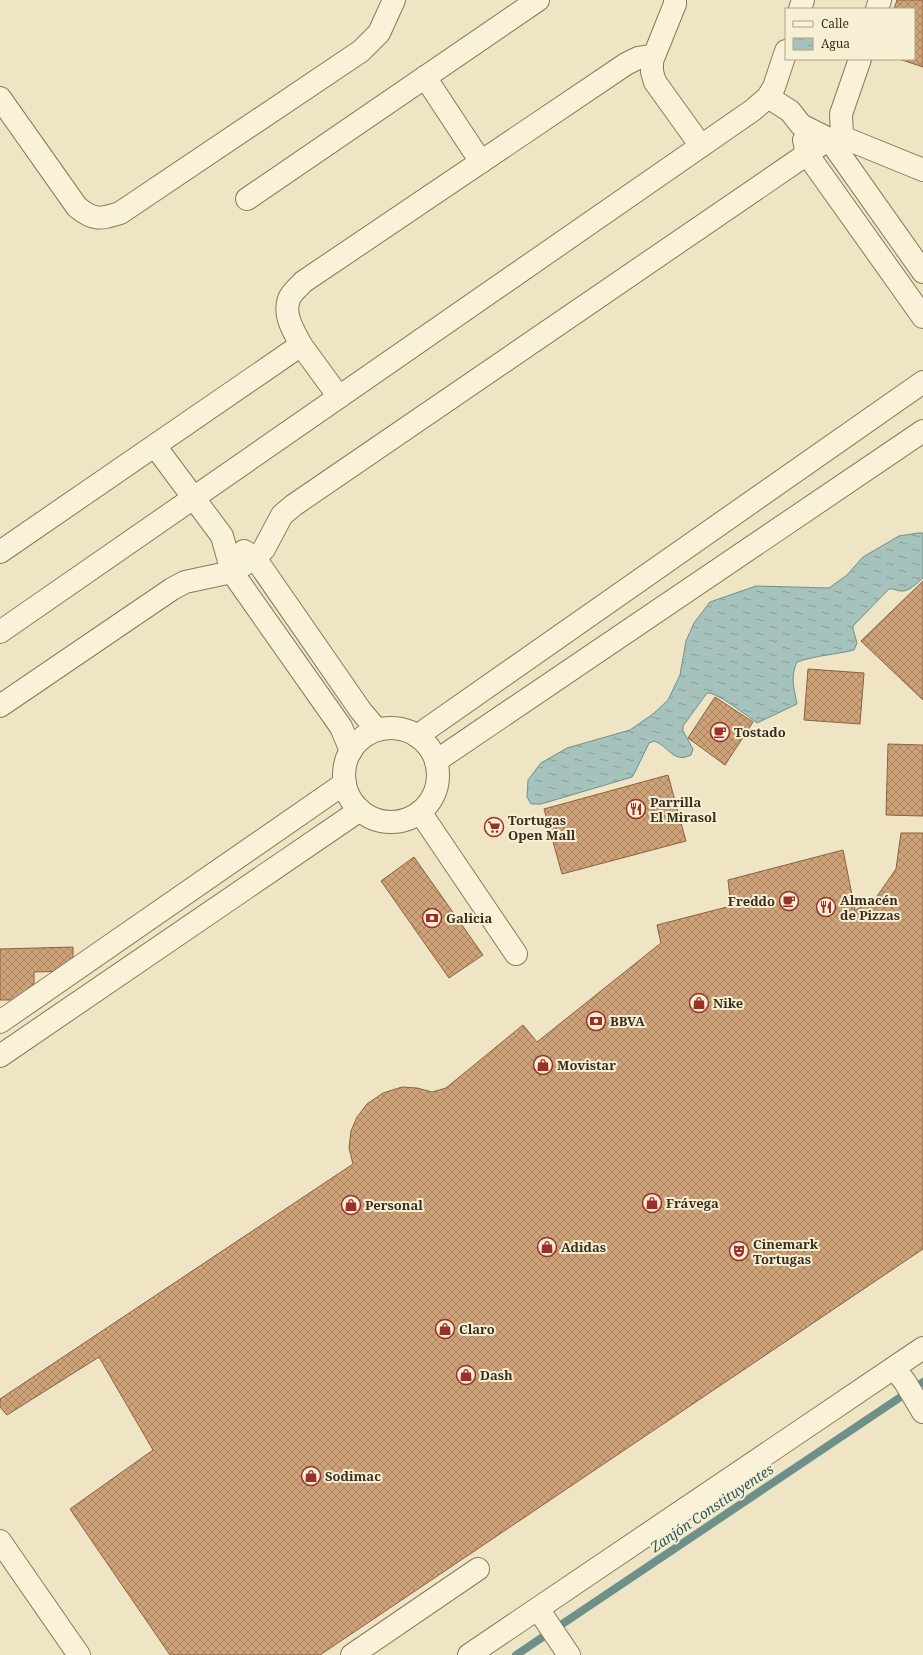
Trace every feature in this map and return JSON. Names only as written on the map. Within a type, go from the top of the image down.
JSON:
[{"type":"street","points":[[0,98],[77,207],[88,216],[104,218],[120,213],[361,51],[379,33],[394,0]]},
{"type":"street","points":[[247,198],[538,0]]},
{"type":"street","points":[[675,0],[675,4],[653,56],[652,72],[655,82],[701,146]]},
{"type":"street","points":[[0,632],[753,110],[768,97],[774,87],[785,54]]},
{"type":"street","points":[[339,397],[301,345],[288,320],[289,299],[303,282],[626,64],[638,58],[653,56]]},
{"type":"street","points":[[860,60],[841,114],[836,138],[923,272]]},
{"type":"street","points":[[425,77],[481,162]]},
{"type":"street","points":[[768,97],[790,111],[801,125],[807,154],[923,317]]},
{"type":"street","points":[[801,125],[923,170]]},
{"type":"street","points":[[0,706],[172,589],[185,582],[232,572],[255,558],[264,549],[282,515],[294,505],[807,154],[836,138]]},
{"type":"street","points":[[0,552],[301,345]]},
{"type":"street","points":[[417,736],[923,382]]},
{"type":"street","points":[[436,761],[923,431]]},
{"type":"street","points":[[155,446],[222,536],[255,558],[361,710],[377,730]]},
{"type":"street","points":[[222,536],[232,572],[341,727],[351,751]]},
{"type":"street","points":[[391,728],[404,730],[417,736],[429,747],[436,761],[438,775],[436,789],[430,802],[420,812],[409,819],[396,822],[383,821],[370,817],[360,810],[350,797],[345,783],[347,761],[351,751],[358,742],[377,730],[391,728]]},
{"type":"street","points":[[0,1022],[345,783]]},
{"type":"street","points":[[0,1056],[360,810]]},
{"type":"street","points":[[420,812],[516,954]]},
{"type":"street","points":[[469,1655],[541,1613],[899,1375],[923,1348]]},
{"type":"street","points":[[899,1375],[922,1410]]},
{"type":"street","points":[[0,1541],[79,1655]]},
{"type":"street","points":[[352,1655],[478,1569]]},
{"type":"street","points":[[541,1613],[565,1650]]},
{"type":"water","points":[[923,533],[923,578],[913,587],[904,591],[889,589],[853,626],[857,643],[854,650],[797,662],[793,678],[797,704],[757,723],[725,700],[707,693],[683,726],[683,731],[693,749],[691,755],[685,757],[675,756],[659,743],[654,741],[649,743],[632,777],[541,804],[531,804],[527,797],[528,780],[541,763],[567,748],[630,730],[653,714],[668,700],[680,675],[686,641],[694,623],[710,602],[756,586],[829,588],[847,575],[863,557],[899,536]]},
{"type":"building","points":[[897,0],[923,0],[923,67],[902,60],[915,60],[915,8],[894,8]]},
{"type":"building","points":[[923,581],[923,700],[861,641]]},
{"type":"building","points":[[808,669],[864,673],[860,724],[804,720]]},
{"type":"building","points":[[715,697],[753,722],[725,765],[688,738]]},
{"type":"building","points":[[888,744],[923,745],[923,816],[886,815]]},
{"type":"building","points":[[668,775],[686,841],[562,874],[544,809]]},
{"type":"building","points":[[901,833],[923,833],[923,1249],[320,1655],[170,1655],[70,1509],[153,1450],[99,1357],[7,1415],[0,1407],[0,1399],[353,1164],[349,1148],[351,1131],[357,1117],[367,1104],[383,1093],[402,1087],[417,1088],[432,1092],[446,1088],[523,1025],[537,1042],[661,943],[657,925],[731,906],[728,880],[843,850],[855,910],[873,902],[896,869]]},
{"type":"building","name":"Galicia","points":[[414,857],[483,955],[449,978],[381,881]]},
{"type":"building","points":[[73,947],[73,971],[34,972],[34,1000],[0,1000],[0,949]]},
{"type":"waterway","name":"Zanjón Constituyentes","points":[[516,1655],[923,1382]]},
{"type":"place","name":"Tostado","points":[[720,732]]},
{"type":"place","name":"Parrilla El Mirasol","points":[[636,809]]},
{"type":"place","name":"Tortugas Open Mall","points":[[494,827]]},
{"type":"place","name":"Freddo","points":[[789,901]]},
{"type":"place","name":"Almacén de Pizzas","points":[[826,907]]},
{"type":"place","name":"Galicia","points":[[432,918]]},
{"type":"place","name":"Nike","points":[[699,1003]]},
{"type":"place","name":"BBVA","points":[[596,1021]]},
{"type":"place","name":"Movistar","points":[[543,1065]]},
{"type":"place","name":"Frávega","points":[[652,1203]]},
{"type":"place","name":"Personal","points":[[351,1205]]},
{"type":"place","name":"Adidas","points":[[547,1247]]},
{"type":"place","name":"Cinemark Tortugas","points":[[739,1251]]},
{"type":"place","name":"Claro","points":[[445,1329]]},
{"type":"place","name":"Dash","points":[[466,1375]]},
{"type":"place","name":"Sodimac","points":[[311,1476]]}]
